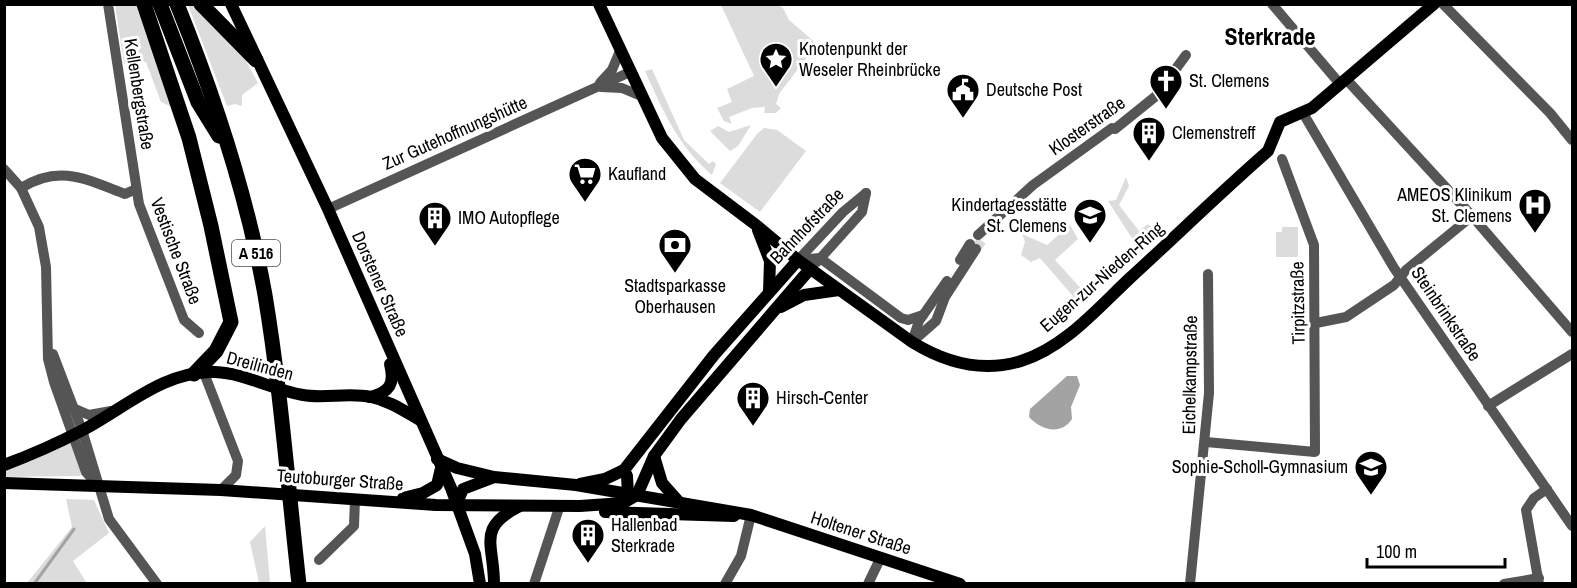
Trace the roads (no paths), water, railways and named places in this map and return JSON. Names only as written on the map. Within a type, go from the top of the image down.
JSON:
[{"type":"highway","points":[[144,4],[189,138],[231,322],[216,351],[199,373]]},
{"type":"highway","points":[[160,4],[198,102],[231,157]]},
{"type":"highway","name":"A 516","points":[[177,4],[209,89],[231,157],[254,244],[274,351],[299,584]]},
{"type":"highway","points":[[201,4],[256,60]]},
{"type":"main road","name":"Dorstener Straße","points":[[231,4],[328,209],[457,503],[475,554],[480,584]]},
{"type":"main road","name":"Eugen-zur-Nieden-Ring","points":[[599,4],[662,138],[690,175],[798,260],[912,342],[947,360],[978,366],[1020,361],[1052,346],[1077,327],[1268,151],[1280,122],[1303,113],[1434,4]]},
{"type":"main road","points":[[756,225],[770,261],[769,292]]},
{"type":"main road","name":"Bahnhofstraße","points":[[624,470],[714,355],[798,260]]},
{"type":"main road","name":"Bahnhofstraße","points":[[632,496],[654,456],[692,406],[810,269]]},
{"type":"main road","points":[[772,312],[804,295],[839,290]]},
{"type":"main road","points":[[370,397],[384,392],[393,380],[380,328]]},
{"type":"main road","name":"Dreilinden","points":[[78,433],[157,387],[199,373],[230,374],[273,388],[305,395],[370,397],[394,405],[420,420]]},
{"type":"main road","points":[[4,465],[78,433]]},
{"type":"main road","points":[[654,456],[662,483],[679,501]]},
{"type":"main road","points":[[396,500],[434,487],[441,476],[439,463]]},
{"type":"main road","name":"Holtener Straße","points":[[439,463],[494,477],[576,485],[751,515],[960,584]]},
{"type":"main road","points":[[576,485],[605,479],[624,470],[632,496],[646,514]]},
{"type":"main road","points":[[457,503],[463,489],[494,477]]},
{"type":"main road","name":"Teutoburger Straße","points":[[4,483],[98,484],[396,500],[436,505],[457,503]]},
{"type":"main road","name":"Holtener Straße","points":[[457,503],[616,505],[632,496]]},
{"type":"main road","points":[[494,584],[491,530],[501,516],[521,505]]},
{"type":"main road","name":"Holtener Straße","points":[[580,506],[607,512],[751,515]]},
{"type":"street","name":"Kellenbergstraße","points":[[108,4],[136,189]]},
{"type":"street","points":[[1272,4],[1472,216],[1572,332]]},
{"type":"street","points":[[1443,4],[1572,140]]},
{"type":"street","name":"Zur Gutehoffnungshütte","points":[[595,87],[612,70],[620,51]]},
{"type":"street","name":"Klosterstraße","points":[[981,236],[1033,185],[1112,128],[1115,129],[1156,96],[1186,55]]},
{"type":"street","name":"Zur Gutehoffnungshütte","points":[[328,209],[630,72]]},
{"type":"street","name":"Zur Gutehoffnungshütte","points":[[595,87],[622,88],[641,96]]},
{"type":"street","name":"Steinbrinkstraße","points":[[1303,113],[1401,278],[1572,526]]},
{"type":"street","name":"Tirpitzstraße","points":[[1206,442],[1315,452],[1314,241],[1282,159]]},
{"type":"street","points":[[4,169],[21,188],[34,212],[44,250],[48,359],[54,382],[78,433],[109,519],[157,584]]},
{"type":"street","name":"Vestische Straße","points":[[21,188],[54,174],[87,179],[124,194],[136,189],[139,204],[184,320],[199,333]]},
{"type":"street","name":"Bahnhofstraße","points":[[798,260],[843,212],[866,193],[862,212],[810,269]]},
{"type":"street","points":[[1316,322],[1346,317],[1394,285],[1406,270],[1472,216]]},
{"type":"street","points":[[973,246],[945,297],[936,321],[912,342],[919,317],[973,246]]},
{"type":"street","points":[[798,260],[820,258],[901,318],[919,317]]},
{"type":"street","name":"Eichelkampstraße","points":[[1190,584],[1206,442],[1210,344],[1208,274]]},
{"type":"street","points":[[49,344],[73,408],[78,433]]},
{"type":"street","points":[[1488,406],[1572,354]]},
{"type":"street","points":[[199,373],[238,461],[236,475],[221,490]]},
{"type":"street","points":[[73,408],[93,416],[114,410]]},
{"type":"street","points":[[1504,584],[1539,581],[1526,510],[1534,498],[1547,489]]},
{"type":"street","points":[[319,560],[354,526],[355,499]]},
{"type":"street","points":[[534,584],[560,506]]},
{"type":"street","points":[[724,584],[741,556],[751,515]]},
{"type":"street","points":[[868,584],[880,558]]},
{"type":"waterway","points":[[34,584],[74,529]]},
{"type":"tunnel","points":[[976,249],[983,238]]},
{"type":"place","name":"Knotenpunkt der Weseler Rheinbrücke","points":[[776,88]]},
{"type":"place","name":"St. Clemens","points":[[1166,110]]},
{"type":"place","name":"Deutsche Post","points":[[963,119]]},
{"type":"place","name":"Clemenstreff","points":[[1149,162]]},
{"type":"place","name":"Kaufland","points":[[585,203]]},
{"type":"place","name":"AMEOS Klinikum St. Clemens","points":[[1535,234]]},
{"type":"place","name":"Kindertagesstätte St. Clemens","points":[[1090,244]]},
{"type":"place","name":"IMO Autopflege","points":[[435,247]]},
{"type":"place","name":"Stadtsparkasse Oberhausen","points":[[675,274]]},
{"type":"place","name":"Hirsch-Center","points":[[753,427]]},
{"type":"place","name":"Sophie-Scholl-Gymnasium","points":[[1371,496]]},
{"type":"place","name":"Hallenbad Sterkrade","points":[[588,564]]},
{"type":"district","name":"Sterkrade","points":[[1270,37]]}]
